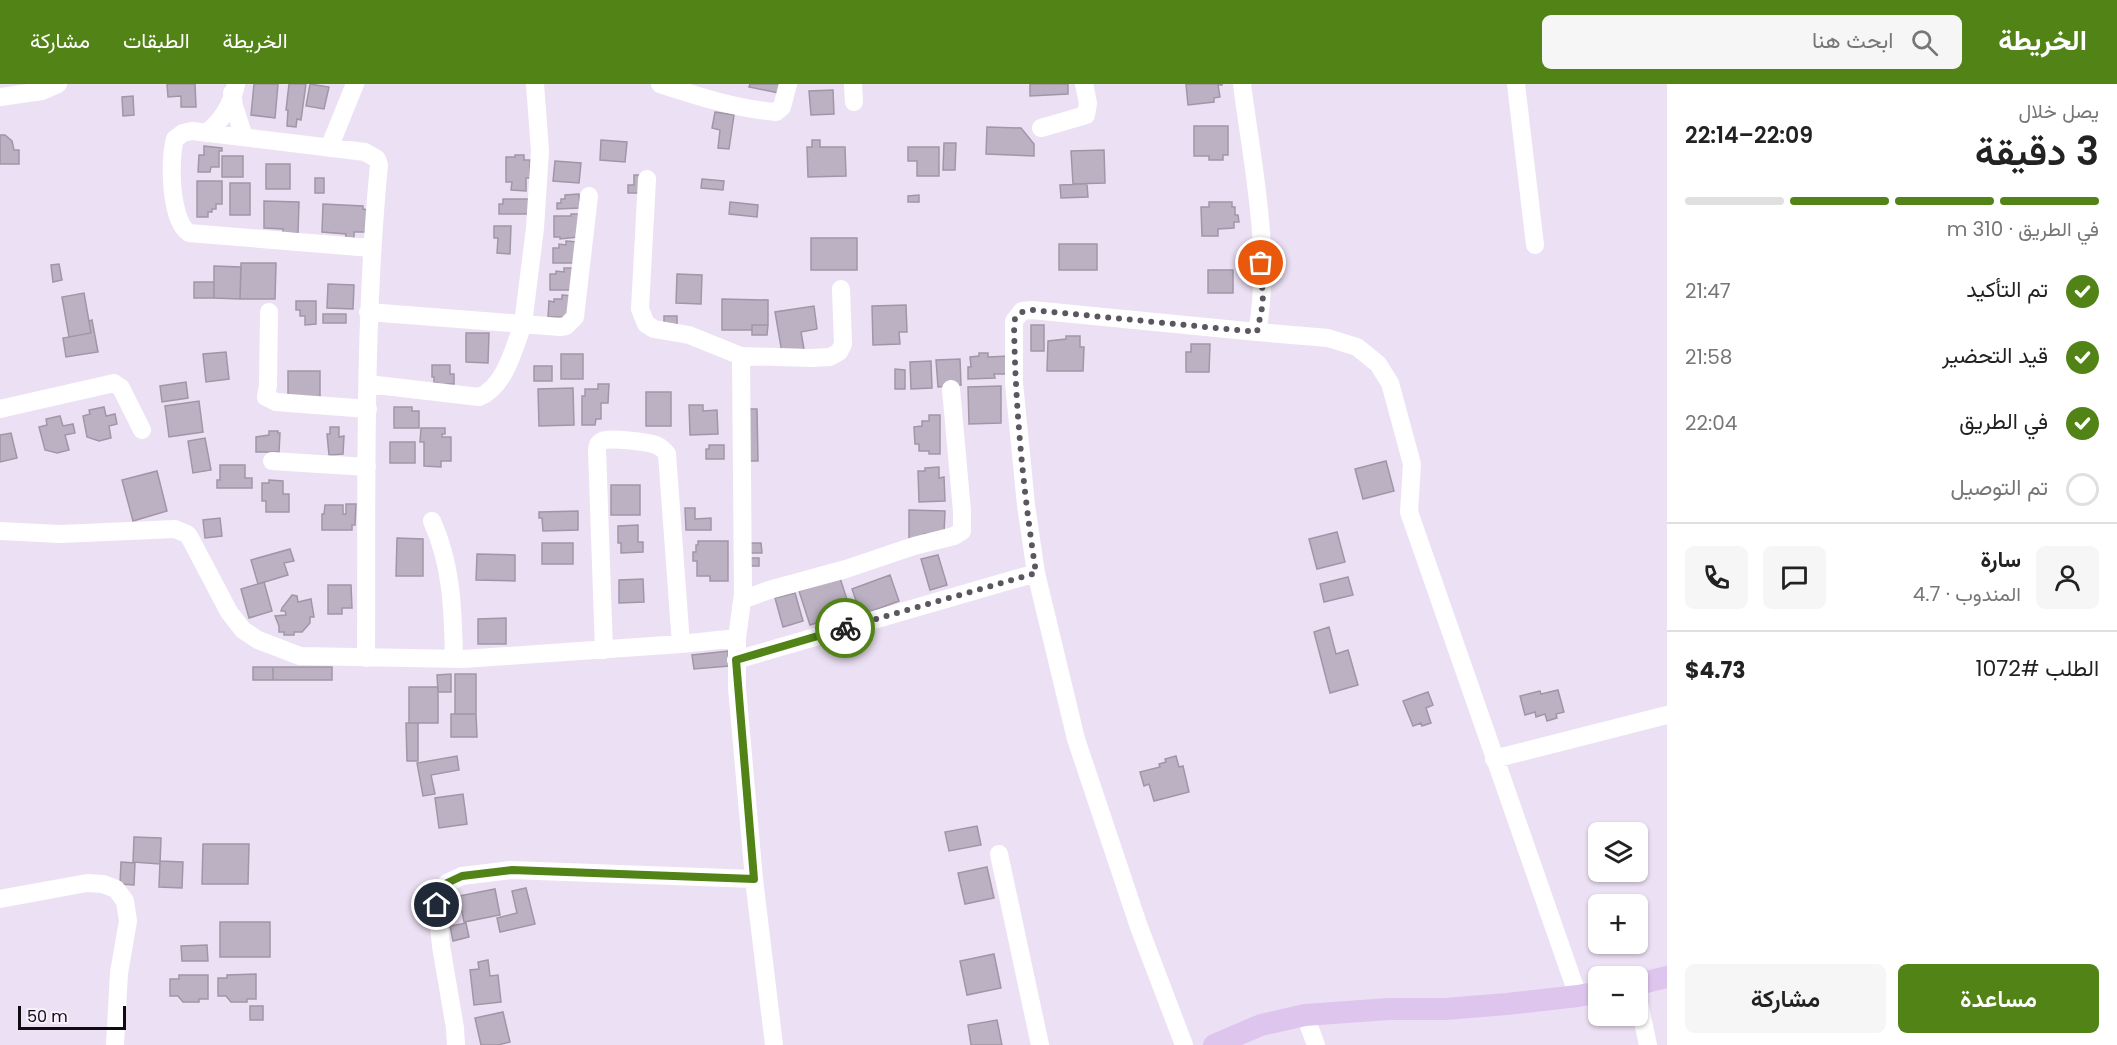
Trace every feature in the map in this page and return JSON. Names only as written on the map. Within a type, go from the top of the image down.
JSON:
[{"type":"main road","points":[[1648,982],[1667,977]]},
{"type":"main road","points":[[1214,1045],[1261,1024],[1305,1015],[1389,1009],[1445,1010],[1588,994]]},
{"type":"street","points":[[0,97],[42,91],[58,84]]},
{"type":"street","points":[[329,148],[355,84]]},
{"type":"street","points":[[368,384],[479,397],[489,393],[511,358],[523,324],[535,228],[540,151],[535,84]]},
{"type":"street","points":[[660,84],[762,111],[776,112],[782,107],[788,84]]},
{"type":"street","points":[[1041,128],[1086,115],[1088,103],[1084,84]]},
{"type":"street","points":[[1242,84],[1260,223],[1263,303],[1257,332]]},
{"type":"street","points":[[1516,84],[1536,245]]},
{"type":"street","points":[[234,89],[244,137]]},
{"type":"street","points":[[206,133],[221,119],[234,89]]},
{"type":"street","points":[[366,658],[368,312],[379,165],[377,159],[365,152],[192,131],[183,133],[175,139],[171,163],[173,187],[180,224],[184,230],[196,235],[371,248]]},
{"type":"street","points":[[647,179],[640,309],[646,324],[654,329],[689,335],[741,356],[830,357],[839,352],[843,344],[841,289]]},
{"type":"street","points":[[368,312],[566,326],[575,317],[589,196]]},
{"type":"street","points":[[1184,1045],[1139,927],[1076,739],[1036,573],[1026,506],[1014,383],[1014,321],[1022,311],[1032,310],[1328,338],[1357,347],[1378,364],[1390,382],[1412,464],[1409,512],[1494,759],[1588,992]]},
{"type":"street","points":[[269,312],[266,397],[276,402],[368,409]]},
{"type":"street","points":[[741,356],[743,594],[736,660],[754,879],[774,1045]]},
{"type":"street","points":[[0,409],[114,384],[121,388],[142,430]]},
{"type":"street","points":[[743,594],[750,597],[914,546],[954,536],[962,531],[951,390]]},
{"type":"street","points":[[604,650],[597,450],[603,440],[610,439],[654,444],[667,454],[681,645]]},
{"type":"street","points":[[272,460],[367,467]]},
{"type":"street","points":[[432,521],[441,539],[451,589],[454,659]]},
{"type":"street","points":[[0,531],[60,534],[181,530],[190,538],[229,612],[243,630],[258,640],[300,656],[454,659],[681,645],[738,638]]},
{"type":"street","points":[[736,660],[1036,573]]},
{"type":"street","points":[[1494,759],[1667,715]]},
{"type":"street","points":[[999,854],[1040,1045]]},
{"type":"street","points":[[456,1045],[437,905],[439,892],[447,883],[462,876],[512,870],[754,879]]},
{"type":"street","points":[[0,899],[87,883],[103,884],[116,889],[125,901],[128,921],[119,973],[116,1045]]},
{"type":"street","points":[[1305,1015],[1316,1045]]},
{"type":"street","points":[[1644,1026],[1648,1045]]},
{"type":"building","points":[[167,84],[195,84],[196,107],[181,107],[181,96],[168,97]]},
{"type":"building","points":[[254,84],[278,84],[275,118],[251,115]]},
{"type":"building","points":[[289,84],[306,84],[301,120],[297,119],[296,127],[287,126]]},
{"type":"building","points":[[310,84],[329,87],[324,109],[306,106]]},
{"type":"building","points":[[750,84],[781,84],[779,93],[749,87]]},
{"type":"building","points":[[1030,84],[1068,84],[1068,94],[1030,96]]},
{"type":"building","points":[[1186,84],[1222,84],[1218,85],[1220,97],[1214,98],[1214,102],[1188,105]]},
{"type":"building","points":[[833,90],[834,114],[811,115],[809,91]]},
{"type":"building","points":[[133,96],[134,115],[123,116],[122,97]]},
{"type":"building","points":[[715,112],[734,115],[729,149],[718,148],[720,130],[712,128]]},
{"type":"building","points":[[1194,126],[1228,126],[1228,155],[1223,155],[1223,160],[1209,160],[1209,156],[1194,156]]},
{"type":"building","points":[[987,127],[1021,128],[1034,144],[1034,156],[986,154]]},
{"type":"building","points":[[0,135],[5,135],[12,141],[14,150],[19,150],[19,164],[0,164]]},
{"type":"building","points":[[601,140],[627,142],[625,162],[600,160]]},
{"type":"building","points":[[812,140],[820,140],[820,147],[845,147],[846,176],[808,177],[807,147],[812,147]]},
{"type":"building","points":[[944,143],[956,143],[955,170],[943,170]]},
{"type":"building","points":[[204,146],[222,148],[222,151],[219,151],[219,167],[211,167],[210,172],[198,172],[199,155],[204,155]]},
{"type":"building","points":[[908,147],[939,147],[939,176],[917,176],[917,161],[908,161]]},
{"type":"building","points":[[1104,150],[1105,183],[1073,184],[1071,151]]},
{"type":"building","points":[[515,155],[524,155],[524,160],[530,160],[530,178],[526,178],[526,191],[511,190],[512,182],[506,182],[506,157],[515,157]]},
{"type":"building","points":[[222,156],[243,156],[243,177],[222,177]]},
{"type":"building","points":[[555,161],[581,163],[579,183],[553,181]]},
{"type":"building","points":[[266,164],[290,164],[290,189],[266,189]]},
{"type":"building","points":[[634,175],[641,175],[641,193],[628,193],[628,185],[634,185]]},
{"type":"building","points":[[315,178],[324,178],[324,193],[315,193]]},
{"type":"building","points":[[702,179],[724,181],[723,190],[701,188]]},
{"type":"building","points":[[197,181],[222,181],[222,204],[216,204],[216,209],[208,212],[208,217],[197,217]]},
{"type":"building","points":[[230,183],[250,183],[250,215],[230,215]]},
{"type":"building","points":[[1087,184],[1088,197],[1061,198],[1060,185]]},
{"type":"building","points":[[579,194],[580,208],[557,209],[557,203],[565,199],[565,195]]},
{"type":"building","points":[[919,195],[919,202],[908,202],[908,196]]},
{"type":"building","points":[[503,199],[529,199],[529,214],[499,214],[499,204],[503,204]]},
{"type":"building","points":[[264,201],[299,202],[298,233],[283,233],[283,229],[264,228]]},
{"type":"building","points":[[730,202],[758,205],[757,217],[729,214]]},
{"type":"building","points":[[1209,202],[1232,202],[1239,222],[1234,222],[1234,228],[1218,229],[1218,236],[1202,236],[1201,207],[1209,207]]},
{"type":"building","points":[[323,204],[363,206],[363,209],[369,210],[365,232],[354,232],[354,241],[345,241],[346,234],[322,232]]},
{"type":"building","points":[[571,214],[582,214],[578,237],[560,239],[560,237],[554,237],[554,216],[571,216]]},
{"type":"building","points":[[494,226],[511,226],[510,254],[497,253],[498,238],[494,238]]},
{"type":"building","points":[[811,238],[857,238],[857,270],[811,270]]},
{"type":"building","points":[[566,241],[577,242],[573,263],[553,263],[553,248],[559,248],[559,244],[566,245]]},
{"type":"building","points":[[1059,244],[1097,244],[1097,270],[1059,270]]},
{"type":"building","points":[[241,263],[276,263],[275,299],[240,299]]},
{"type":"building","points":[[59,264],[62,280],[53,282],[51,265]]},
{"type":"building","points":[[214,266],[241,267],[240,299],[214,298]]},
{"type":"building","points":[[564,268],[575,268],[570,290],[550,290],[550,274],[556,274],[556,271],[564,272]]},
{"type":"building","points":[[1208,270],[1233,270],[1233,293],[1208,293]]},
{"type":"building","points":[[677,274],[702,275],[701,304],[676,303]]},
{"type":"building","points":[[194,282],[214,282],[214,298],[194,298]]},
{"type":"building","points":[[328,284],[354,285],[353,309],[327,308]]},
{"type":"building","points":[[84,293],[91,333],[69,337],[62,297]]},
{"type":"building","points":[[562,295],[573,296],[568,317],[548,317],[549,301],[562,299]]},
{"type":"building","points":[[722,299],[768,300],[768,325],[752,325],[752,330],[722,330]]},
{"type":"building","points":[[296,301],[316,301],[316,324],[305,325],[305,316],[300,316],[300,310],[296,310]]},
{"type":"building","points":[[906,305],[907,332],[899,332],[900,344],[873,345],[872,306]]},
{"type":"building","points":[[814,306],[817,329],[801,332],[804,349],[782,353],[775,312]]},
{"type":"building","points":[[323,314],[346,314],[346,323],[323,323]]},
{"type":"building","points":[[664,316],[677,316],[677,326],[664,326]]},
{"type":"building","points":[[92,320],[98,352],[66,357],[63,338],[91,333],[89,321]]},
{"type":"building","points":[[752,325],[768,325],[767,335],[752,335]]},
{"type":"building","points":[[1031,325],[1044,325],[1044,351],[1031,351]]},
{"type":"building","points":[[466,333],[489,333],[488,363],[466,362]]},
{"type":"building","points":[[1066,336],[1080,336],[1080,347],[1084,347],[1083,371],[1047,371],[1048,341],[1066,339]]},
{"type":"building","points":[[1191,344],[1210,344],[1209,372],[1186,372],[1186,352],[1191,352]]},
{"type":"building","points":[[226,352],[229,379],[206,382],[203,354]]},
{"type":"building","points":[[979,353],[988,353],[988,357],[1008,356],[1008,374],[994,374],[995,378],[968,379],[968,367],[971,367],[970,357],[979,356]]},
{"type":"building","points":[[561,354],[583,354],[583,379],[561,379]]},
{"type":"building","points":[[960,359],[961,385],[938,387],[936,360]]},
{"type":"building","points":[[931,361],[932,388],[911,389],[910,362]]},
{"type":"building","points":[[432,365],[450,365],[450,374],[454,374],[454,384],[447,384],[447,388],[438,388],[438,383],[434,383],[434,377],[432,377]]},
{"type":"building","points":[[534,366],[552,366],[552,381],[534,381]]},
{"type":"building","points":[[895,369],[905,370],[905,389],[895,389]]},
{"type":"building","points":[[288,371],[320,371],[320,398],[288,397]]},
{"type":"building","points":[[186,382],[188,398],[162,402],[160,386]]},
{"type":"building","points":[[598,384],[609,384],[608,403],[601,403],[601,419],[596,419],[595,425],[582,425],[582,396],[585,396],[585,389],[598,389]]},
{"type":"building","points":[[1001,386],[1001,423],[969,424],[968,387]]},
{"type":"building","points":[[573,388],[574,425],[539,426],[538,389]]},
{"type":"building","points":[[646,392],[671,392],[671,426],[646,426]]},
{"type":"building","points":[[199,401],[203,432],[169,437],[165,406]]},
{"type":"building","points":[[689,405],[703,405],[703,411],[717,410],[718,434],[690,435]]},
{"type":"building","points":[[104,407],[106,416],[115,414],[117,424],[109,426],[111,438],[99,441],[87,437],[83,416],[90,414],[89,410]]},
{"type":"building","points":[[394,407],[412,407],[412,411],[419,411],[419,428],[394,428]]},
{"type":"building","points":[[747,409],[757,409],[758,461],[748,461]]},
{"type":"building","points":[[929,415],[940,415],[940,454],[919,451],[919,444],[915,444],[914,427],[922,426],[922,421],[929,421]]},
{"type":"building","points":[[60,416],[63,426],[73,424],[75,433],[65,435],[69,450],[57,453],[45,450],[39,427],[47,425],[46,419]]},
{"type":"building","points":[[330,427],[339,427],[339,437],[344,436],[343,454],[329,455],[327,434],[330,434]]},
{"type":"building","points":[[421,428],[445,428],[445,434],[442,434],[442,437],[451,437],[451,461],[441,461],[441,467],[424,466],[424,442],[420,442]]},
{"type":"building","points":[[269,431],[280,433],[279,452],[256,452],[256,437],[269,435]]},
{"type":"building","points":[[11,433],[17,458],[0,462],[0,435]]},
{"type":"building","points":[[205,438],[211,470],[193,473],[188,441]]},
{"type":"building","points":[[390,442],[415,442],[415,463],[390,463]]},
{"type":"building","points":[[709,445],[724,445],[724,459],[706,459],[706,449],[709,449]]},
{"type":"building","points":[[1386,461],[1394,491],[1363,499],[1355,469]]},
{"type":"building","points":[[220,465],[245,465],[245,478],[252,478],[252,488],[217,488],[217,480],[220,480]]},
{"type":"building","points":[[939,467],[939,478],[944,477],[945,501],[919,502],[918,471]]},
{"type":"building","points":[[157,471],[167,511],[133,521],[122,480]]},
{"type":"building","points":[[269,480],[283,481],[283,494],[289,494],[289,512],[266,512],[266,501],[262,501],[262,483],[269,483]]},
{"type":"building","points":[[611,485],[640,485],[640,515],[611,515]]},
{"type":"building","points":[[346,504],[356,504],[355,525],[352,525],[352,530],[322,530],[322,514],[324,514],[325,505],[343,505],[343,514],[346,514]]},
{"type":"building","points":[[685,508],[695,508],[695,519],[711,518],[711,530],[686,530]]},
{"type":"building","points":[[909,510],[945,511],[944,534],[924,534],[924,540],[909,539]]},
{"type":"building","points":[[578,511],[578,530],[543,531],[539,512]]},
{"type":"building","points":[[220,518],[222,536],[205,538],[203,520]]},
{"type":"building","points":[[638,525],[638,542],[643,542],[643,552],[621,553],[621,543],[618,543],[618,526]]},
{"type":"building","points":[[1337,532],[1345,562],[1317,569],[1309,539]]},
{"type":"building","points":[[397,538],[423,539],[423,576],[396,576]]},
{"type":"building","points":[[698,541],[728,541],[728,581],[710,581],[710,576],[697,576],[697,561],[693,561],[693,552],[696,552]]},
{"type":"building","points":[[542,543],[573,543],[573,564],[542,564]]},
{"type":"building","points":[[749,543],[761,543],[762,553],[749,553]]},
{"type":"building","points":[[290,549],[294,561],[284,563],[288,575],[258,584],[251,560]]},
{"type":"building","points":[[477,554],[515,555],[515,581],[476,580]]},
{"type":"building","points":[[938,555],[947,585],[930,590],[921,559]]},
{"type":"building","points":[[750,558],[759,558],[759,566],[750,566]]},
{"type":"building","points":[[890,575],[899,601],[861,615],[852,589]]},
{"type":"building","points":[[1348,577],[1353,595],[1324,602],[1320,584]]},
{"type":"building","points":[[840,578],[851,612],[810,625],[799,591]]},
{"type":"building","points":[[643,579],[644,602],[619,603],[619,580]]},
{"type":"building","points":[[264,582],[272,611],[249,618],[241,589]]},
{"type":"building","points":[[328,585],[351,585],[352,608],[342,608],[342,614],[328,614]]},
{"type":"building","points":[[795,593],[803,621],[783,627],[775,598]]},
{"type":"building","points":[[292,595],[297,596],[298,602],[311,599],[314,617],[310,617],[310,623],[302,632],[284,635],[284,632],[279,632],[275,616],[286,615],[285,611],[281,611]]},
{"type":"building","points":[[506,618],[506,644],[478,644],[478,619]]},
{"type":"building","points":[[1329,627],[1336,654],[1348,650],[1358,685],[1330,693],[1314,632]]},
{"type":"building","points":[[728,651],[729,666],[694,669],[692,655]]},
{"type":"building","points":[[253,667],[273,667],[273,680],[253,680]]},
{"type":"building","points":[[273,667],[332,667],[332,680],[273,680]]},
{"type":"building","points":[[451,674],[451,692],[438,692],[437,675]]},
{"type":"building","points":[[455,674],[476,674],[476,714],[455,714]]},
{"type":"building","points":[[409,687],[438,687],[438,723],[409,723]]},
{"type":"building","points":[[1558,690],[1564,712],[1556,714],[1557,718],[1547,721],[1545,714],[1536,717],[1535,712],[1525,715],[1520,696],[1540,691],[1541,694]]},
{"type":"building","points":[[1428,692],[1433,705],[1426,708],[1431,723],[1413,726],[1403,701]]},
{"type":"building","points":[[451,714],[476,714],[477,737],[451,737]]},
{"type":"building","points":[[406,723],[418,723],[418,761],[407,761]]},
{"type":"building","points":[[457,756],[459,770],[431,775],[435,794],[423,796],[417,763]]},
{"type":"building","points":[[1176,756],[1179,767],[1183,766],[1189,792],[1154,801],[1149,784],[1144,786],[1140,772],[1160,767],[1159,764],[1166,762],[1165,759]]},
{"type":"building","points":[[463,794],[467,824],[439,828],[435,798]]},
{"type":"building","points":[[977,826],[981,845],[949,851],[945,832]]},
{"type":"building","points":[[134,837],[161,838],[160,864],[133,862]]},
{"type":"building","points":[[203,844],[249,844],[248,884],[202,884]]},
{"type":"building","points":[[160,861],[183,862],[182,888],[159,887]]},
{"type":"building","points":[[121,862],[135,863],[134,885],[120,884]]},
{"type":"building","points":[[987,867],[994,898],[965,904],[958,873]]},
{"type":"building","points":[[526,888],[535,924],[500,932],[497,918],[517,913],[512,891]]},
{"type":"building","points":[[495,889],[500,915],[464,922],[459,896]]},
{"type":"building","points":[[220,922],[270,922],[270,957],[220,957]]},
{"type":"building","points":[[466,923],[469,937],[453,941],[450,926]]},
{"type":"building","points":[[207,945],[208,961],[182,961],[181,946]]},
{"type":"building","points":[[994,954],[1001,988],[967,995],[960,961]]},
{"type":"building","points":[[488,960],[490,976],[498,975],[501,1002],[474,1005],[470,970],[479,969],[478,962]]},
{"type":"building","points":[[256,974],[256,999],[247,999],[247,1002],[231,1002],[226,996],[218,996],[218,978],[227,978],[227,975]]},
{"type":"building","points":[[179,975],[208,975],[208,999],[199,999],[199,1002],[183,1002],[178,996],[170,996],[170,979],[179,979]]},
{"type":"building","points":[[250,1006],[263,1006],[263,1020],[250,1020]]},
{"type":"building","points":[[503,1012],[510,1042],[481,1045],[475,1018]]},
{"type":"building","points":[[997,1020],[1002,1045],[971,1045],[968,1025]]},
{"type":"way so far","points":[[845,628],[1036,573],[1026,506],[1014,383],[1014,321],[1017,315],[1022,311],[1032,310],[1257,332],[1263,303],[1261,263]]},
{"type":"route","points":[[437,905],[439,892],[447,883],[462,876],[512,870],[754,879],[736,660],[845,628]]}]
